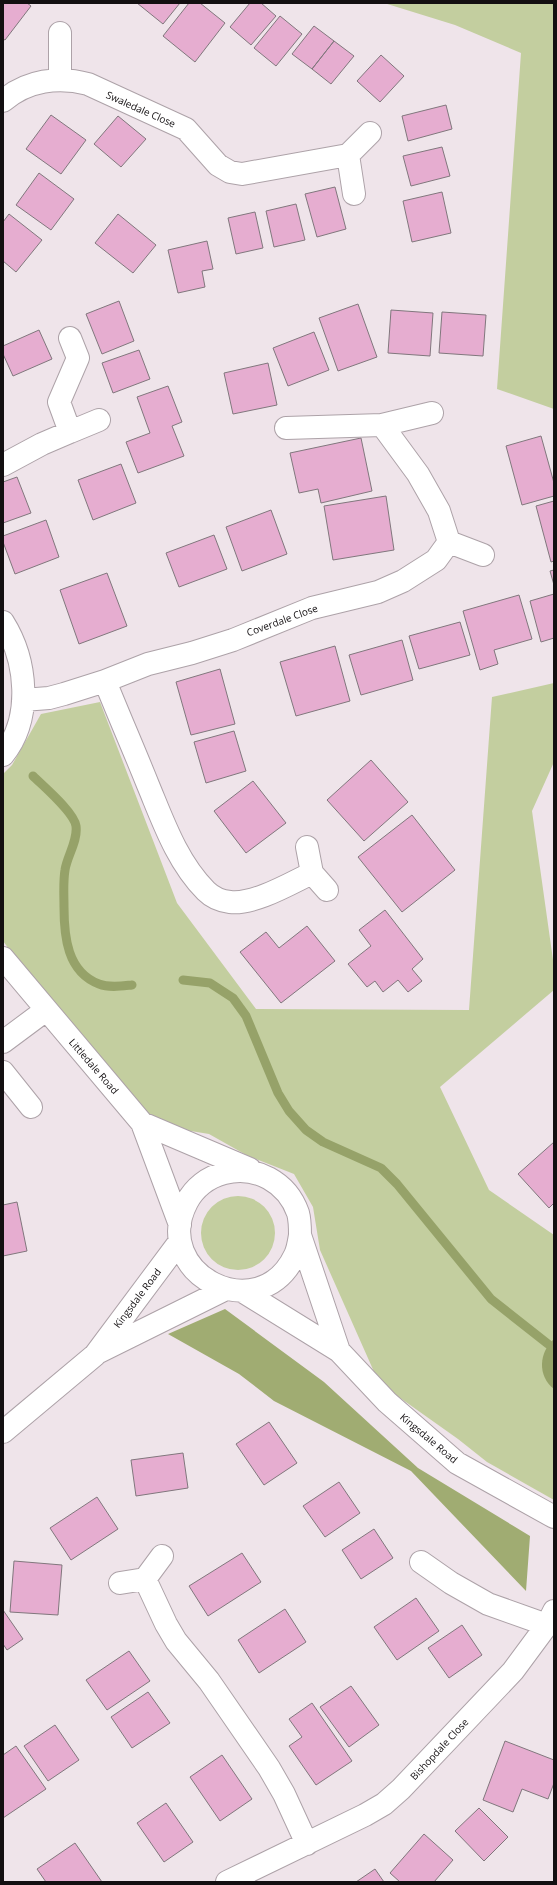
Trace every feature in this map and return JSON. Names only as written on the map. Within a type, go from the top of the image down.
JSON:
[{"type":"street","points":[[60,33],[60,79]]},
{"type":"street","name":"Swaledale Close","points":[[5,95],[43,81],[60,79],[73,80],[88,84],[186,129],[218,165],[230,172],[242,174],[348,154]]},
{"type":"street","points":[[354,194],[348,154],[370,133]]},
{"type":"street","points":[[70,338],[78,358],[59,402],[70,432]]},
{"type":"street","points":[[286,428],[382,425],[432,413]]},
{"type":"street","points":[[3,465],[42,444],[99,420]]},
{"type":"street","points":[[382,425],[418,474],[439,511],[449,542],[483,555]]},
{"type":"street","name":"Coverdale Close","points":[[23,700],[49,698],[105,682],[148,664],[192,653],[232,640],[312,608],[378,592],[403,581],[436,560],[449,542]]},
{"type":"street","points":[[3,622],[15,646],[23,678],[23,700],[20,718],[12,744],[3,755]]},
{"type":"street","points":[[105,682],[168,834],[192,875],[207,892],[218,899],[231,902],[248,900],[271,892],[312,873]]},
{"type":"street","points":[[308,847],[312,873],[327,890]]},
{"type":"street","name":"Littledale Road","points":[[3,958],[142,1123],[180,1233]]},
{"type":"street","points":[[3,1042],[46,1010]]},
{"type":"street","points":[[3,1072],[31,1106]]},
{"type":"street","name":"Littledale Road","points":[[142,1123],[257,1172]]},
{"type":"street","points":[[237,1170],[257,1172],[276,1182],[290,1196],[298,1214],[300,1234],[296,1254],[287,1269],[264,1286],[234,1290],[210,1283],[195,1271],[184,1255],[180,1233],[183,1210],[191,1195],[203,1183],[217,1175],[237,1170]]},
{"type":"street","name":"Kingsdale Road","points":[[95,1355],[180,1233]]},
{"type":"street","name":"Kingsdale Road","points":[[300,1234],[339,1351]]},
{"type":"street","name":"Kingsdale Road","points":[[3,1432],[95,1355],[234,1290],[339,1351],[387,1402],[457,1463],[554,1518]]},
{"type":"street","points":[[120,1583],[145,1579],[162,1556]]},
{"type":"street","name":"Bishopdale Close","points":[[227,1882],[307,1844],[384,1804],[401,1789],[513,1671],[550,1618],[488,1604],[451,1583],[421,1562]]},
{"type":"street","points":[[145,1579],[166,1624],[176,1641],[208,1681],[269,1768],[284,1794],[307,1844]]},
{"type":"shaded area","points":[[384,3],[554,3],[554,409],[497,389],[521,53],[455,25]]},
{"type":"shaded area","points":[[554,683],[554,762],[532,811],[554,967],[554,990],[440,1087],[489,1190],[554,1235],[554,1500],[487,1462],[458,1439],[379,1383],[320,1250],[313,1207],[294,1174],[248,1156],[209,1134],[142,1123],[116,1094],[3,941],[3,774],[12,765],[41,714],[100,702],[177,903],[256,1009],[469,1010],[492,697]]},
{"type":"shaded area","points":[[238,1196],[259,1202],[269,1212],[275,1233],[269,1254],[259,1264],[238,1270],[217,1264],[207,1254],[201,1233],[207,1212],[217,1202]]},
{"type":"shaded area","points":[[225,1309],[324,1382],[418,1468],[530,1536],[526,1591],[411,1471],[274,1401],[239,1374],[168,1334]]},
{"type":"shaded area","points":[[554,1339],[554,1389],[545,1378],[542,1364],[545,1350]]},
{"type":"building","points":[[3,3],[27,3],[31,6],[5,40],[3,39]]},
{"type":"building","points":[[137,3],[180,3],[163,24]]},
{"type":"building","points":[[189,3],[200,3],[225,23],[195,62],[163,36]]},
{"type":"building","points":[[250,3],[261,3],[276,16],[251,45],[230,27]]},
{"type":"building","points":[[280,16],[302,34],[276,66],[254,48]]},
{"type":"building","points":[[314,26],[334,41],[312,69],[292,54]]},
{"type":"building","points":[[334,41],[354,56],[331,84],[312,69]]},
{"type":"building","points":[[381,55],[404,76],[380,102],[357,81]]},
{"type":"building","points":[[446,105],[452,129],[408,141],[402,116]]},
{"type":"building","points":[[51,115],[86,140],[61,174],[26,149]]},
{"type":"building","points":[[118,116],[146,139],[121,167],[94,144]]},
{"type":"building","points":[[442,147],[450,176],[411,186],[403,156]]},
{"type":"building","points":[[39,173],[74,199],[51,230],[16,205]]},
{"type":"building","points":[[335,187],[346,229],[317,237],[305,194]]},
{"type":"building","points":[[442,192],[451,233],[412,242],[403,201]]},
{"type":"building","points":[[296,204],[305,240],[274,247],[266,211]]},
{"type":"building","points":[[255,212],[263,248],[236,254],[228,218]]},
{"type":"building","points":[[9,214],[42,240],[16,272],[3,261],[3,222]]},
{"type":"building","points":[[118,214],[156,245],[133,273],[95,243]]},
{"type":"building","points":[[207,241],[213,269],[202,271],[205,287],[178,293],[168,250]]},
{"type":"building","points":[[119,301],[134,341],[102,354],[86,314]]},
{"type":"building","points":[[358,304],[377,357],[338,371],[319,318]]},
{"type":"building","points":[[391,310],[433,313],[430,356],[388,353]]},
{"type":"building","points":[[442,312],[486,315],[483,356],[439,353]]},
{"type":"building","points":[[39,330],[52,359],[13,376],[3,354],[3,346]]},
{"type":"building","points":[[314,332],[329,370],[288,386],[273,348]]},
{"type":"building","points":[[139,350],[150,379],[113,393],[102,363]]},
{"type":"building","points":[[268,363],[277,405],[233,414],[224,373]]},
{"type":"building","points":[[168,386],[182,422],[172,426],[184,456],[138,473],[126,442],[150,433],[137,397]]},
{"type":"building","points":[[541,436],[554,483],[554,496],[522,505],[506,446]]},
{"type":"building","points":[[361,438],[372,491],[321,503],[318,489],[299,493],[290,453]]},
{"type":"building","points":[[121,464],[136,503],[93,520],[78,480]]},
{"type":"building","points":[[17,477],[31,513],[3,523],[3,482]]},
{"type":"building","points":[[386,496],[394,550],[333,560],[324,506]]},
{"type":"building","points":[[554,501],[554,561],[551,562],[536,506]]},
{"type":"building","points":[[271,510],[287,554],[242,571],[226,527]]},
{"type":"building","points":[[46,520],[59,557],[15,574],[3,542],[3,536]]},
{"type":"building","points":[[214,535],[227,569],[179,587],[166,553]]},
{"type":"building","points":[[554,570],[554,585],[550,571]]},
{"type":"building","points":[[107,573],[127,626],[79,644],[60,590]]},
{"type":"building","points":[[554,594],[554,638],[541,642],[530,601]]},
{"type":"building","points":[[519,595],[532,639],[494,650],[498,664],[480,670],[463,611]]},
{"type":"building","points":[[460,622],[470,655],[419,669],[409,636]]},
{"type":"building","points":[[402,640],[413,680],[361,695],[349,655]]},
{"type":"building","points":[[335,646],[350,701],[296,716],[280,662]]},
{"type":"building","points":[[220,669],[235,724],[191,735],[176,682]]},
{"type":"building","points":[[234,731],[246,771],[206,783],[194,742]]},
{"type":"building","points":[[371,760],[408,802],[364,841],[327,800]]},
{"type":"building","points":[[253,781],[286,823],[246,853],[214,811]]},
{"type":"building","points":[[412,815],[455,870],[402,912],[358,857]]},
{"type":"building","points":[[385,910],[423,959],[412,969],[422,981],[408,992],[398,980],[383,992],[375,981],[367,987],[348,964],[371,946],[359,930]]},
{"type":"building","points":[[307,926],[335,961],[281,1003],[240,952],[266,932],[279,948]]},
{"type":"building","points":[[554,1142],[554,1203],[549,1208],[518,1174]]},
{"type":"building","points":[[17,1202],[27,1251],[3,1256],[3,1205]]},
{"type":"building","points":[[269,1422],[297,1463],[264,1485],[236,1444]]},
{"type":"building","points":[[183,1453],[188,1488],[136,1496],[131,1460]]},
{"type":"building","points":[[339,1482],[360,1513],[325,1537],[303,1506]]},
{"type":"building","points":[[97,1497],[118,1529],[71,1560],[50,1528]]},
{"type":"building","points":[[374,1529],[393,1558],[361,1579],[342,1550]]},
{"type":"building","points":[[242,1553],[261,1582],[208,1616],[189,1586]]},
{"type":"building","points":[[14,1561],[62,1565],[58,1615],[10,1612]]},
{"type":"building","points":[[416,1598],[439,1631],[397,1660],[374,1627]]},
{"type":"building","points":[[285,1609],[306,1642],[259,1673],[238,1640]]},
{"type":"building","points":[[3,1610],[23,1639],[7,1650],[3,1644]]},
{"type":"building","points":[[462,1625],[482,1655],[449,1678],[428,1648]]},
{"type":"building","points":[[129,1651],[150,1681],[107,1710],[86,1680]]},
{"type":"building","points":[[351,1686],[379,1725],[349,1747],[320,1707]]},
{"type":"building","points":[[148,1692],[170,1723],[132,1748],[111,1717]]},
{"type":"building","points":[[312,1703],[352,1761],[316,1785],[289,1746],[302,1737],[289,1719]]},
{"type":"building","points":[[55,1725],[79,1760],[48,1781],[24,1746]]},
{"type":"building","points":[[505,1741],[554,1760],[554,1783],[548,1799],[522,1789],[513,1812],[483,1800]]},
{"type":"building","points":[[16,1746],[46,1789],[3,1818],[3,1755]]},
{"type":"building","points":[[222,1755],[252,1799],[220,1821],[190,1777]]},
{"type":"building","points":[[166,1803],[193,1842],[164,1862],[137,1823]]},
{"type":"building","points":[[479,1808],[508,1837],[484,1861],[455,1831]]},
{"type":"building","points":[[424,1834],[453,1860],[434,1882],[400,1882],[390,1873]]},
{"type":"building","points":[[75,1843],[102,1882],[46,1882],[37,1869]]},
{"type":"building","points":[[375,1869],[384,1882],[356,1882]]},
{"type":"waterway","points":[[33,776],[64,807],[74,820],[76,826],[74,843],[64,875],[65,930],[74,962],[80,971],[88,978],[99,984],[111,986],[132,985]]},
{"type":"waterway","points":[[183,980],[210,983],[233,998],[246,1016],[278,1093],[289,1111],[306,1130],[323,1142],[381,1168],[397,1184],[491,1299],[548,1344]]}]
